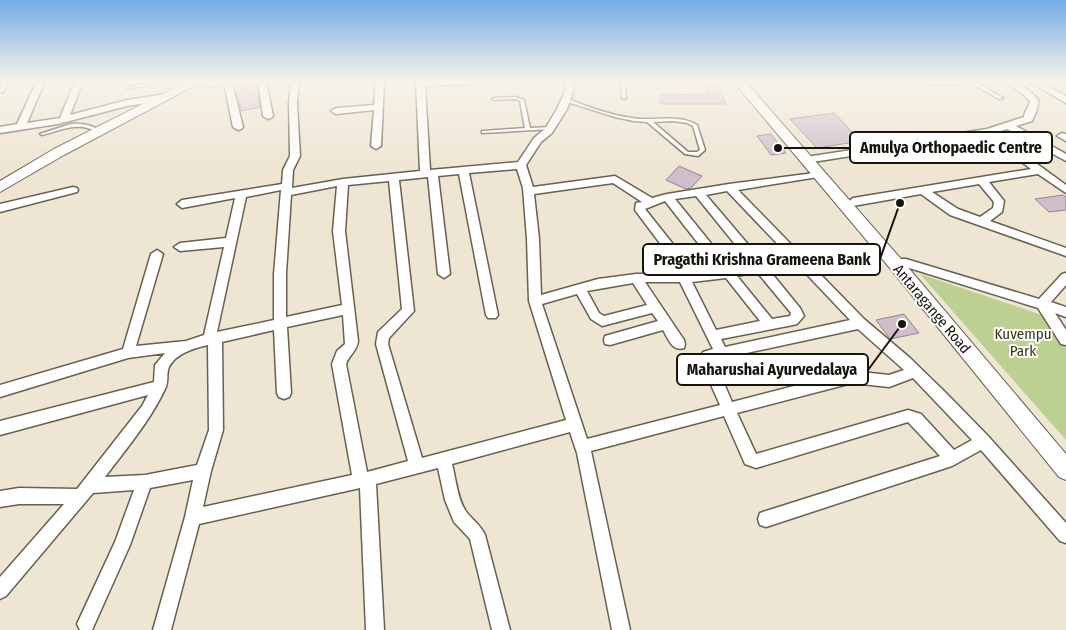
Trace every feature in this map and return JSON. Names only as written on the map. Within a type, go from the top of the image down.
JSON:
[{"type":"street","points":[[21,127],[28,110]]},
{"type":"street","points":[[64,119],[67,110]]},
{"type":"street","points":[[0,130],[64,119],[97,110]]},
{"type":"street","points":[[0,187],[59,152],[140,110]]},
{"type":"street","points":[[234,110],[238,126]]},
{"type":"street","points":[[267,110],[268,116]]},
{"type":"street","points":[[284,393],[280,323],[280,274],[288,170],[295,156],[292,110]]},
{"type":"street","points":[[336,111],[345,110]]},
{"type":"street","points":[[376,146],[379,110]]},
{"type":"street","points":[[423,110],[429,174],[444,274]]},
{"type":"street","points":[[560,110],[550,128],[537,140],[521,165],[528,191],[533,239],[535,301],[582,448],[621,630]]},
{"type":"street","name":"Antaragange Road","points":[[769,110],[812,164],[1066,453]]},
{"type":"street","points":[[722,354],[712,336],[688,278],[640,210],[640,206],[667,197],[729,187],[812,164],[988,132],[1029,120],[1029,114],[1032,110]]},
{"type":"street","points":[[1009,126],[1066,158]]},
{"type":"street","points":[[988,132],[1066,190]]},
{"type":"street","name":"Antaragange Road","points":[[812,164],[853,202],[1066,470]]},
{"type":"street","points":[[182,204],[241,194],[343,182],[521,165]]},
{"type":"street","points":[[853,202],[1040,170]]},
{"type":"street","points":[[463,171],[492,315]]},
{"type":"street","points":[[394,178],[408,311],[384,336],[382,344],[417,467]]},
{"type":"street","points":[[528,191],[615,179],[650,202]]},
{"type":"street","points":[[981,180],[999,202],[998,209],[982,222]]},
{"type":"street","points":[[343,182],[338,231],[351,346],[342,355],[339,364],[364,480],[375,630]]},
{"type":"street","points":[[729,187],[860,323],[915,372],[983,440],[1066,535]]},
{"type":"street","points":[[0,208],[73,190]]},
{"type":"street","points":[[924,191],[954,212],[1066,252]]},
{"type":"street","points":[[698,192],[796,311],[798,316],[793,320],[712,336]]},
{"type":"street","points":[[162,630],[194,517],[203,471],[216,430],[212,339],[241,194]]},
{"type":"street","points":[[667,197],[770,325]]},
{"type":"street","points":[[180,247],[230,242]]},
{"type":"street","points":[[128,353],[157,254]]},
{"type":"street","points":[[535,301],[580,289],[636,278],[688,278],[760,268],[798,260]]},
{"type":"street","points":[[900,263],[1066,312]]},
{"type":"street","points":[[1042,304],[1066,277]]},
{"type":"street","points":[[636,278],[679,344]]},
{"type":"street","points":[[580,289],[595,316],[602,321],[655,308]]},
{"type":"street","points":[[1042,304],[1066,340]]},
{"type":"street","points":[[0,392],[128,353],[193,343],[347,309]]},
{"type":"street","points":[[860,323],[708,356],[706,358],[750,459],[756,461],[908,416],[916,419],[952,459]]},
{"type":"street","points":[[610,340],[666,324]]},
{"type":"street","points":[[0,590],[86,492],[147,410],[160,386],[162,365],[174,352],[193,343]]},
{"type":"street","points":[[582,448],[852,377],[889,381],[915,372]]},
{"type":"street","points":[[0,428],[160,386]]},
{"type":"street","points":[[194,517],[444,461],[574,425]]},
{"type":"street","points":[[766,518],[952,459],[983,440]]},
{"type":"street","points":[[444,461],[453,500],[460,516],[477,535],[501,630]]},
{"type":"street","points":[[0,499],[86,492],[203,471]]},
{"type":"street","points":[[86,624],[122,545],[145,482]]},
{"type":"lane","points":[[524,110],[528,130]]},
{"type":"lane","points":[[598,110],[618,117],[649,121],[686,120],[695,124],[703,150],[698,154],[687,153],[649,121]]},
{"type":"lane","points":[[42,134],[77,124],[87,124],[99,131]]},
{"type":"lane","points":[[484,132],[550,128]]},
{"type":"green space","name":"Kuvempu Park","points":[[920,274],[1042,315],[1066,346],[1066,440]]},
{"type":"building","points":[[834,113],[861,141],[817,148],[790,119]]},
{"type":"building","points":[[771,134],[786,153],[771,155],[757,136]]},
{"type":"building","points":[[679,166],[702,176],[691,188],[686,189],[666,180]]},
{"type":"building","points":[[1063,195],[1066,197],[1066,210],[1049,212],[1035,199]]},
{"type":"building","points":[[904,314],[919,333],[890,339],[876,320]]},
{"type":"place","name":"Amulya Orthopaedic Centre","points":[[778,148]]},
{"type":"place","name":"Pragathi Krishna Grameena Bank","points":[[900,203]]},
{"type":"place","name":"Maharushai Ayurvedalaya","points":[[902,324]]}]
